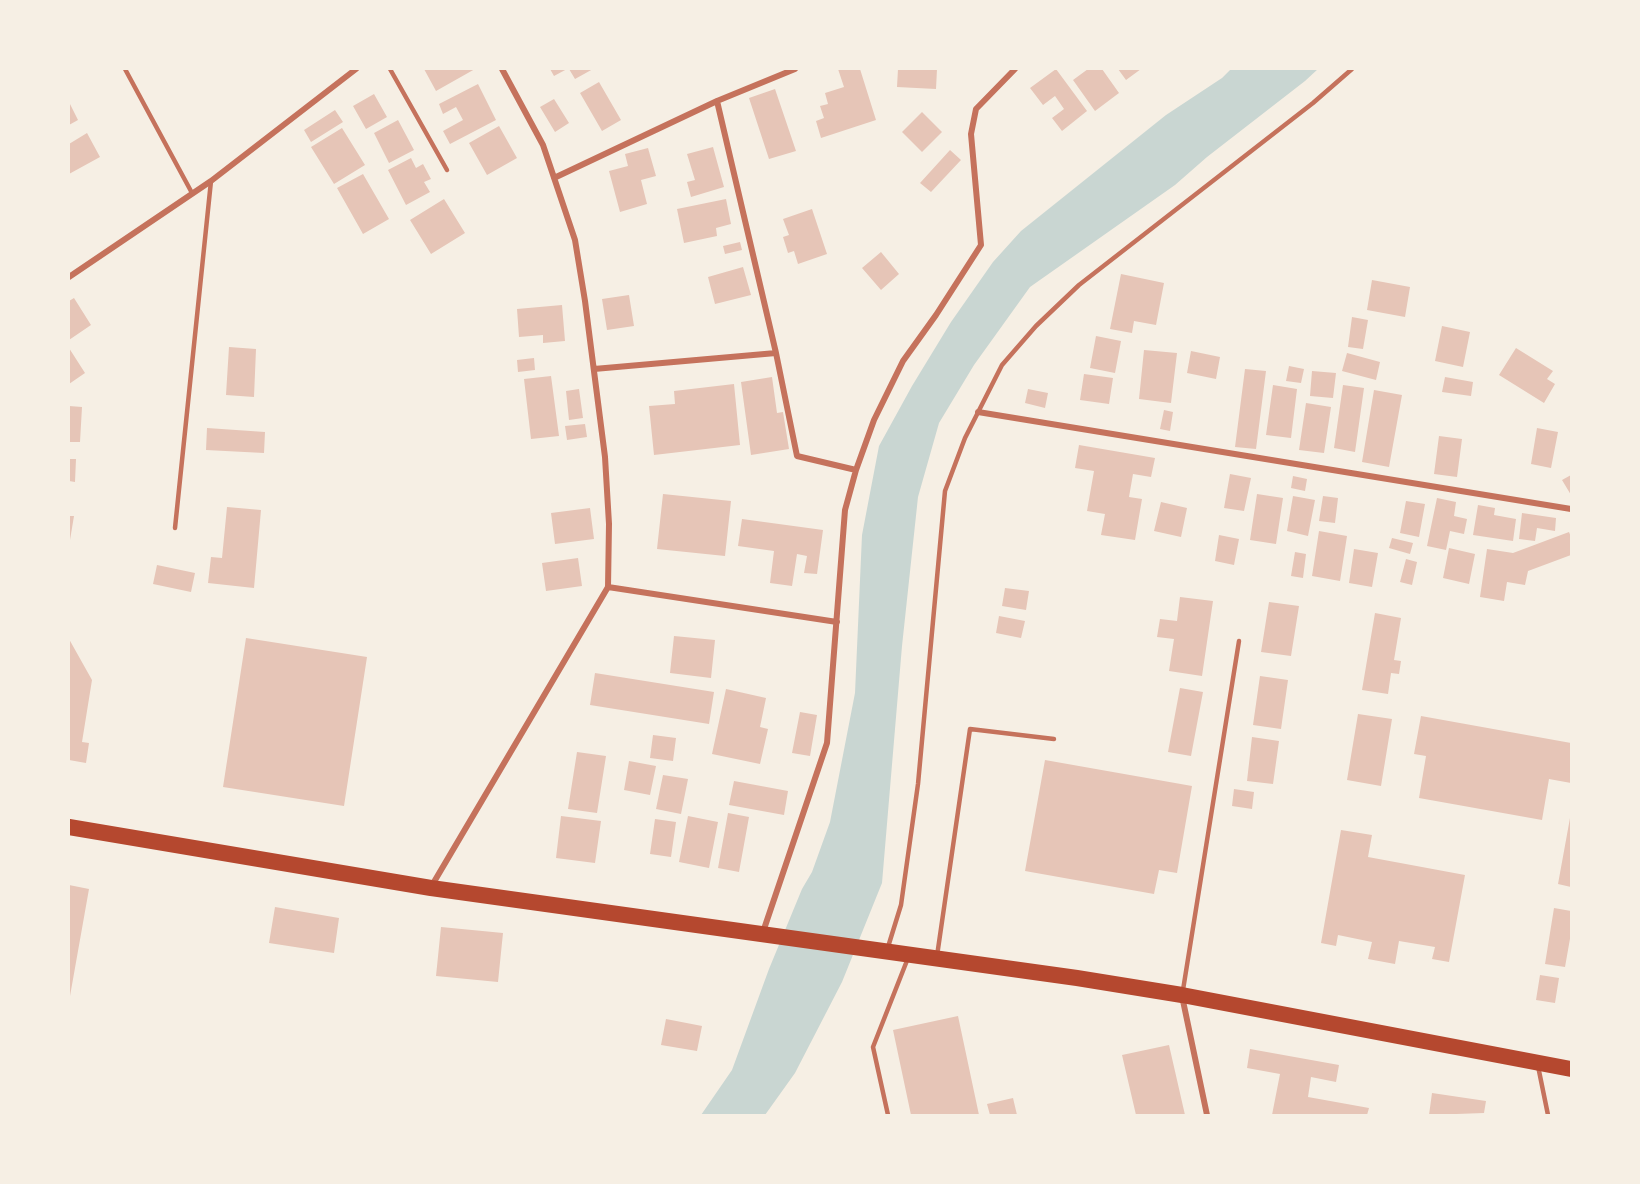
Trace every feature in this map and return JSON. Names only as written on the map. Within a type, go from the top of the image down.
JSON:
[{"type":"highway","points":[[69,827],[431,888],[1077,978],[1182,995],[1538,1063],[1571,1067]]},
{"type":"street","points":[[69,277],[211,181],[356,69]]},
{"type":"street","points":[[431,888],[608,588],[609,524],[605,457],[575,240],[543,145],[501,69]]},
{"type":"street","points":[[554,178],[717,101],[795,69]]},
{"type":"street","points":[[770,935],[827,743],[845,510],[856,470],[874,420],[903,362],[981,245],[971,134],[976,110],[1015,69]]},
{"type":"street","points":[[717,101],[776,352],[797,456],[856,470]]},
{"type":"street","points":[[594,369],[776,352]]},
{"type":"street","points":[[978,412],[1571,509]]},
{"type":"street","points":[[608,588],[837,622]]},
{"type":"street","points":[[1182,995],[1207,1115]]},
{"type":"lane","points":[[125,69],[192,194]]},
{"type":"lane","points":[[390,69],[447,170]]},
{"type":"lane","points":[[879,951],[901,905],[918,784],[945,491],[965,438],[1002,365],[1036,326],[1079,285],[1313,103],[1352,69]]},
{"type":"lane","points":[[175,528],[211,181]]},
{"type":"lane","points":[[1182,995],[1239,641]]},
{"type":"lane","points":[[936,959],[970,729],[1054,739]]},
{"type":"lane","points":[[888,1115],[873,1047],[909,956]]},
{"type":"lane","points":[[1538,1063],[1548,1115]]},
{"type":"shaded area","points":[[1231,69],[1318,69],[1175,185],[1030,287],[974,365],[939,423],[918,497],[902,646],[882,883],[842,982],[795,1073],[765,1115],[701,1115],[732,1070],[769,969],[802,889],[812,872],[830,822],[855,693],[862,535],[879,446],[951,322],[993,262],[1021,231],[1166,115],[1222,78]]},
{"type":"building","points":[[424,69],[475,69],[436,91]]},
{"type":"building","points":[[550,69],[567,69],[554,76]]},
{"type":"building","points":[[569,69],[593,69],[575,79]]},
{"type":"building","points":[[838,69],[860,69],[876,120],[821,138],[816,121],[824,118],[820,106],[828,104],[825,93],[844,87]]},
{"type":"building","points":[[898,69],[937,69],[936,89],[897,87]]},
{"type":"building","points":[[1056,69],[1087,111],[1062,131],[1052,118],[1064,109],[1055,96],[1043,105],[1030,88]]},
{"type":"building","points":[[1088,69],[1102,69],[1119,93],[1095,111],[1073,80]]},
{"type":"building","points":[[1118,69],[1141,69],[1126,80]]},
{"type":"building","points":[[599,82],[621,120],[602,131],[580,93]]},
{"type":"building","points":[[478,84],[496,120],[450,144],[443,131],[463,120],[456,107],[443,114],[439,104]]},
{"type":"building","points":[[775,89],[796,151],[769,159],[749,98]]},
{"type":"building","points":[[374,94],[387,117],[366,129],[353,106]]},
{"type":"building","points":[[554,99],[569,123],[555,132],[540,107]]},
{"type":"building","points":[[69,102],[78,120],[69,125]]},
{"type":"building","points":[[335,110],[343,122],[311,142],[304,130]]},
{"type":"building","points":[[922,112],[942,132],[922,152],[902,132]]},
{"type":"building","points":[[398,120],[414,150],[389,163],[374,133]]},
{"type":"building","points":[[499,126],[517,158],[487,175],[469,143]]},
{"type":"building","points":[[342,128],[365,165],[334,184],[311,147]]},
{"type":"building","points":[[87,133],[100,157],[69,174],[69,144]]},
{"type":"building","points":[[713,147],[724,187],[691,197],[687,182],[695,180],[687,154]]},
{"type":"building","points":[[648,148],[656,176],[641,180],[647,204],[620,212],[609,171],[628,166],[625,154]]},
{"type":"building","points":[[950,150],[961,160],[931,192],[920,183]]},
{"type":"building","points":[[411,158],[416,168],[423,164],[431,179],[424,182],[430,192],[406,205],[388,170]]},
{"type":"building","points":[[363,174],[389,219],[363,234],[337,188]]},
{"type":"building","points":[[444,199],[465,233],[431,254],[410,220]]},
{"type":"building","points":[[726,199],[731,224],[716,228],[717,236],[684,243],[677,209]]},
{"type":"building","points":[[812,209],[827,254],[798,264],[794,251],[788,253],[783,237],[789,235],[783,219]]},
{"type":"building","points":[[740,242],[742,250],[725,254],[723,246]]},
{"type":"building","points":[[881,252],[899,274],[881,290],[862,268]]},
{"type":"building","points":[[743,267],[751,295],[715,304],[708,277]]},
{"type":"building","points":[[1121,274],[1164,283],[1156,325],[1134,321],[1132,333],[1110,329]]},
{"type":"building","points":[[1372,280],[1410,287],[1405,317],[1367,310]]},
{"type":"building","points":[[629,295],[634,326],[607,330],[602,299]]},
{"type":"building","points":[[74,298],[91,325],[69,340],[69,301]]},
{"type":"building","points":[[562,305],[565,341],[543,343],[543,335],[519,337],[517,309]]},
{"type":"building","points":[[1352,317],[1368,320],[1363,349],[1348,347]]},
{"type":"building","points":[[1442,326],[1470,332],[1463,367],[1435,361]]},
{"type":"building","points":[[1096,336],[1121,341],[1115,373],[1090,368]]},
{"type":"building","points":[[229,347],[256,349],[254,397],[226,395]]},
{"type":"building","points":[[69,348],[85,373],[69,384]]},
{"type":"building","points":[[1516,348],[1553,371],[1547,379],[1555,384],[1544,403],[1499,375]]},
{"type":"building","points":[[1144,350],[1177,353],[1171,403],[1139,399]]},
{"type":"building","points":[[1191,351],[1220,357],[1216,379],[1187,373]]},
{"type":"building","points":[[1347,353],[1380,362],[1376,380],[1342,371]]},
{"type":"building","points":[[534,358],[535,370],[518,372],[517,360]]},
{"type":"building","points":[[1289,366],[1304,369],[1301,383],[1286,381]]},
{"type":"building","points":[[1245,369],[1266,371],[1256,449],[1235,447]]},
{"type":"building","points":[[1312,371],[1336,373],[1333,398],[1310,396]]},
{"type":"building","points":[[1084,374],[1113,378],[1109,404],[1080,400]]},
{"type":"building","points":[[551,376],[559,436],[531,439],[524,379]]},
{"type":"building","points":[[772,377],[777,413],[783,412],[789,449],[751,455],[741,382]]},
{"type":"building","points":[[1445,377],[1473,382],[1471,396],[1442,392]]},
{"type":"building","points":[[734,384],[740,445],[654,455],[649,406],[675,404],[674,391]]},
{"type":"building","points":[[1273,385],[1297,389],[1291,438],[1266,435]]},
{"type":"building","points":[[1343,385],[1364,388],[1355,452],[1334,448]]},
{"type":"building","points":[[579,389],[583,418],[569,420],[566,391]]},
{"type":"building","points":[[1028,389],[1048,393],[1045,408],[1025,403]]},
{"type":"building","points":[[1374,390],[1402,395],[1389,467],[1362,462]]},
{"type":"building","points":[[1306,403],[1331,407],[1324,453],[1299,450]]},
{"type":"building","points":[[69,406],[82,407],[80,442],[69,442]]},
{"type":"building","points":[[1164,410],[1173,412],[1170,431],[1160,429]]},
{"type":"building","points":[[585,424],[587,437],[567,440],[565,426]]},
{"type":"building","points":[[207,428],[265,432],[264,453],[206,450]]},
{"type":"building","points":[[1537,428],[1558,432],[1551,468],[1531,464]]},
{"type":"building","points":[[1439,436],[1462,439],[1457,477],[1434,474]]},
{"type":"building","points":[[1079,445],[1155,458],[1151,477],[1133,474],[1129,497],[1142,499],[1135,540],[1101,535],[1105,514],[1087,511],[1094,471],[1075,468]]},
{"type":"building","points":[[69,459],[76,459],[75,482],[69,481]]},
{"type":"building","points":[[1230,474],[1251,478],[1244,511],[1224,508]]},
{"type":"building","points":[[1571,475],[1571,495],[1562,480]]},
{"type":"building","points":[[1293,476],[1307,479],[1305,491],[1291,488]]},
{"type":"building","points":[[663,494],[731,501],[725,556],[657,549]]},
{"type":"building","points":[[1257,494],[1283,498],[1276,544],[1250,540]]},
{"type":"building","points":[[1293,496],[1315,500],[1308,536],[1287,531]]},
{"type":"building","points":[[1323,496],[1338,498],[1335,523],[1319,521]]},
{"type":"building","points":[[1437,498],[1456,502],[1454,516],[1467,519],[1464,534],[1450,531],[1446,550],[1427,546]]},
{"type":"building","points":[[1406,501],[1425,504],[1419,537],[1400,533]]},
{"type":"building","points":[[1161,502],[1187,508],[1181,537],[1154,531]]},
{"type":"building","points":[[1478,505],[1495,508],[1494,515],[1516,519],[1513,541],[1473,535]]},
{"type":"building","points":[[227,507],[261,510],[254,588],[208,583],[211,557],[222,558]]},
{"type":"building","points":[[590,508],[594,539],[555,544],[551,513]]},
{"type":"building","points":[[1522,513],[1556,518],[1555,531],[1537,528],[1535,541],[1519,539]]},
{"type":"building","points":[[69,516],[74,516],[70,540],[69,540]]},
{"type":"building","points":[[742,519],[823,530],[817,574],[804,573],[807,556],[797,554],[792,586],[770,583],[774,551],[738,546]]},
{"type":"building","points":[[1319,531],[1347,536],[1340,581],[1312,576]]},
{"type":"building","points":[[1569,532],[1571,555],[1528,571],[1525,585],[1507,582],[1504,601],[1480,597],[1487,549],[1513,553]]},
{"type":"building","points":[[1219,535],[1239,539],[1234,565],[1215,561]]},
{"type":"building","points":[[1392,538],[1413,543],[1410,554],[1389,548]]},
{"type":"building","points":[[1449,548],[1475,554],[1469,584],[1443,578]]},
{"type":"building","points":[[1354,549],[1378,553],[1372,587],[1349,583]]},
{"type":"building","points":[[1295,552],[1306,554],[1303,578],[1291,576]]},
{"type":"building","points":[[578,558],[582,586],[546,591],[542,563]]},
{"type":"building","points":[[1406,559],[1417,562],[1412,585],[1400,582]]},
{"type":"building","points":[[157,565],[195,573],[191,592],[153,584]]},
{"type":"building","points":[[1005,588],[1029,591],[1026,610],[1002,606]]},
{"type":"building","points":[[1180,597],[1213,601],[1202,676],[1169,671],[1174,639],[1157,637],[1160,619],[1177,621]]},
{"type":"building","points":[[1269,602],[1299,606],[1291,656],[1261,652]]},
{"type":"building","points":[[1375,613],[1401,618],[1394,660],[1401,661],[1399,674],[1391,673],[1388,694],[1362,690]]},
{"type":"building","points":[[999,616],[1025,621],[1021,638],[996,633]]},
{"type":"building","points":[[674,636],[715,640],[711,678],[670,673]]},
{"type":"building","points":[[246,638],[367,657],[344,806],[223,787]]},
{"type":"building","points":[[69,639],[92,680],[82,742],[89,743],[86,763],[69,760]]},
{"type":"building","points":[[595,673],[714,692],[709,724],[590,705]]},
{"type":"building","points":[[1260,676],[1288,680],[1281,729],[1253,725]]},
{"type":"building","points":[[1180,688],[1203,692],[1191,756],[1168,752]]},
{"type":"building","points":[[726,689],[766,698],[760,727],[768,729],[760,764],[712,754]]},
{"type":"building","points":[[800,712],[817,715],[810,756],[792,753]]},
{"type":"building","points":[[1358,714],[1392,719],[1381,786],[1347,780]]},
{"type":"building","points":[[1421,716],[1571,743],[1571,783],[1549,779],[1542,820],[1419,798],[1426,756],[1414,754]]},
{"type":"building","points":[[653,735],[676,738],[673,761],[650,758]]},
{"type":"building","points":[[1252,737],[1279,741],[1273,784],[1247,781]]},
{"type":"building","points":[[577,752],[606,756],[597,813],[568,809]]},
{"type":"building","points":[[1045,760],[1192,786],[1177,873],[1159,870],[1154,894],[1025,871]]},
{"type":"building","points":[[629,761],[656,766],[650,795],[624,790]]},
{"type":"building","points":[[663,775],[688,779],[681,814],[656,809]]},
{"type":"building","points":[[734,781],[788,791],[784,815],[729,805]]},
{"type":"building","points":[[1234,789],[1254,792],[1252,809],[1232,806]]},
{"type":"building","points":[[728,813],[749,817],[739,872],[718,868]]},
{"type":"building","points":[[561,816],[601,821],[595,863],[556,858]]},
{"type":"building","points":[[688,816],[718,822],[709,868],[679,862]]},
{"type":"building","points":[[1571,818],[1571,887],[1558,884]]},
{"type":"building","points":[[655,819],[676,822],[671,857],[650,854]]},
{"type":"building","points":[[1341,830],[1372,835],[1368,857],[1465,875],[1449,962],[1432,959],[1435,947],[1399,941],[1395,964],[1368,959],[1372,942],[1338,935],[1336,946],[1321,943]]},
{"type":"building","points":[[69,885],[89,889],[70,996],[69,996]]},
{"type":"building","points":[[275,907],[339,918],[334,953],[269,943]]},
{"type":"building","points":[[1554,908],[1571,911],[1571,933],[1565,967],[1545,964]]},
{"type":"building","points":[[441,927],[503,933],[498,982],[436,976]]},
{"type":"building","points":[[1540,975],[1559,978],[1555,1003],[1536,1000]]},
{"type":"building","points":[[958,1016],[979,1115],[911,1115],[893,1030]]},
{"type":"building","points":[[666,1019],[702,1026],[697,1051],[661,1045]]},
{"type":"building","points":[[1169,1045],[1185,1115],[1136,1115],[1122,1055]]},
{"type":"building","points":[[1250,1049],[1339,1065],[1336,1082],[1311,1077],[1308,1097],[1369,1108],[1367,1115],[1272,1115],[1280,1074],[1247,1068]]},
{"type":"building","points":[[1432,1093],[1486,1101],[1484,1113],[1429,1115]]},
{"type":"building","points":[[1013,1098],[1017,1115],[990,1115],[987,1104]]}]
